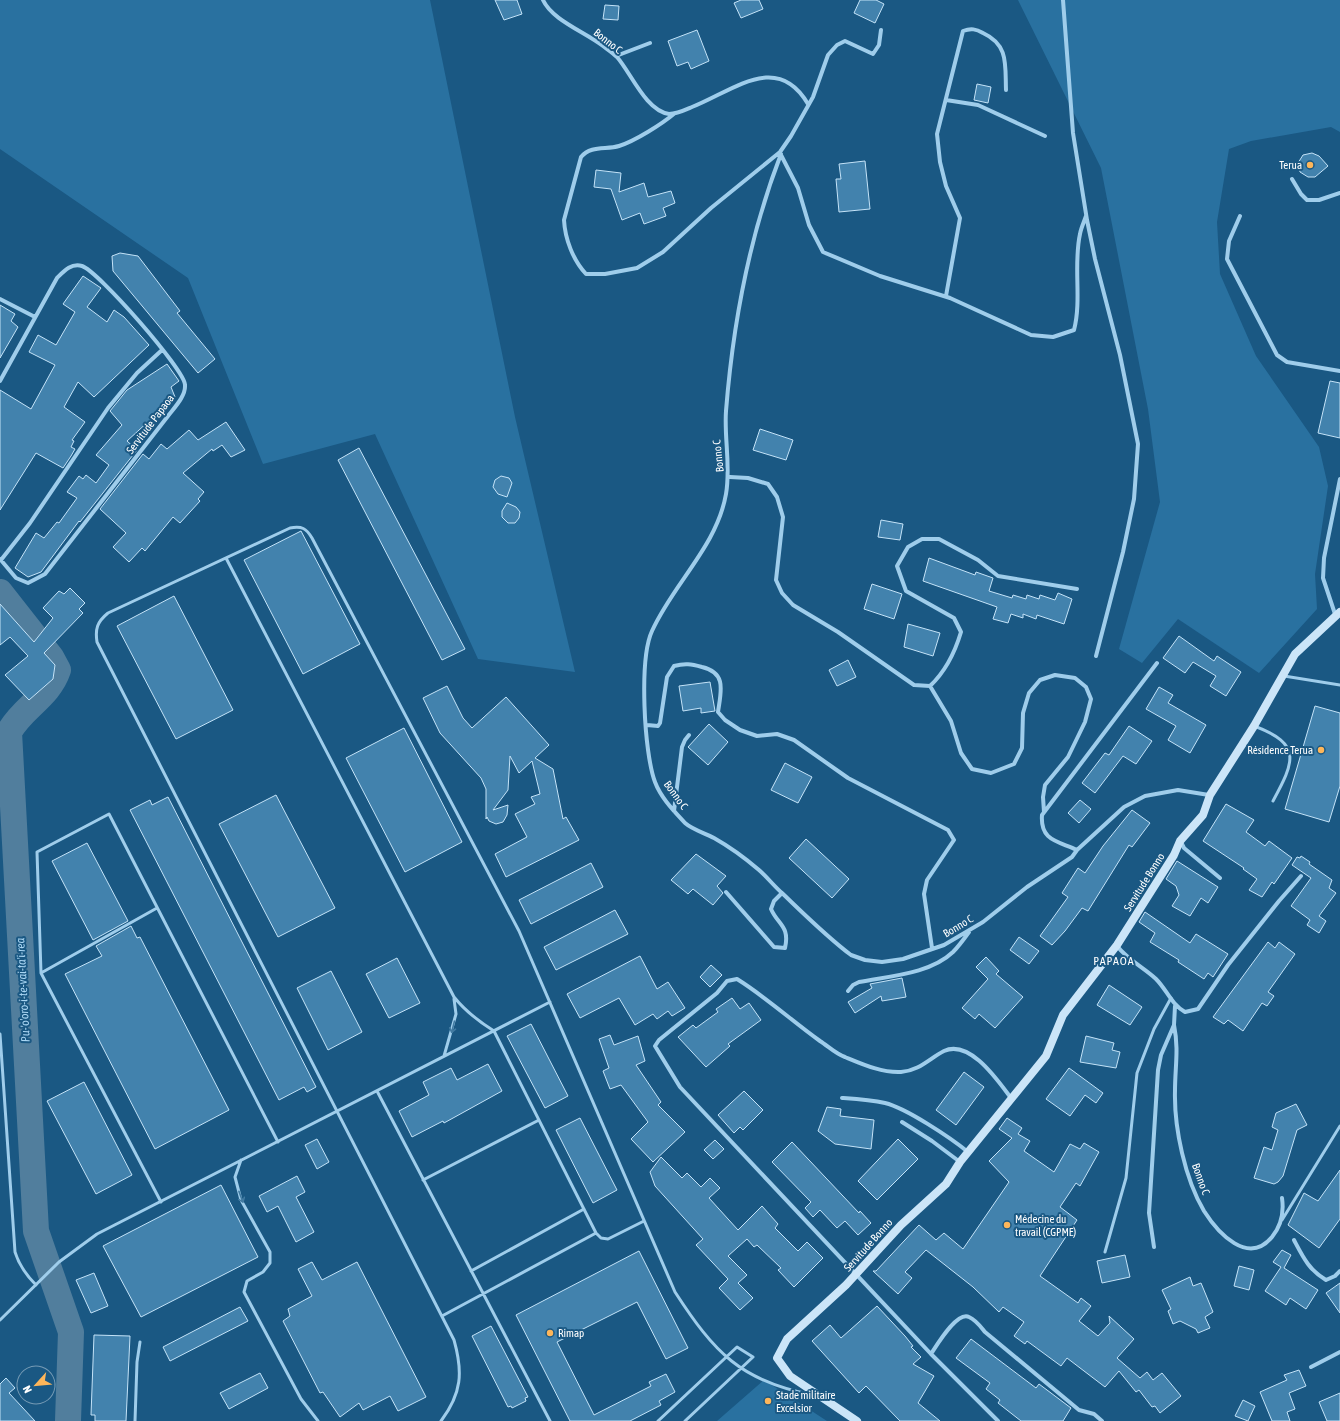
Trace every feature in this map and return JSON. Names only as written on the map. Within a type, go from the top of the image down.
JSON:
[{"type":"street","name":"Bonno C","points":[[543,0],[546,6],[555,15],[616,56],[649,102],[663,112],[675,113]]},
{"type":"street","points":[[1063,0],[1073,133],[1086,215],[1095,260],[1120,355],[1138,444],[1134,499],[1123,552],[1096,656]]},
{"type":"street","points":[[946,296],[960,218],[946,186],[940,162],[938,134],[963,31],[970,28],[992,37],[1000,44],[1004,57],[1006,90]]},
{"type":"street","points":[[808,104],[796,88],[788,81],[774,77],[766,77],[747,82],[696,106],[675,113],[657,127],[619,146],[592,150],[585,153],[581,157],[564,220],[564,231],[579,267],[586,274],[605,274],[637,268],[663,252],[711,208],[780,153],[792,136],[813,97],[828,55],[836,45],[845,42],[873,54],[879,45],[881,30]]},
{"type":"street","points":[[616,56],[650,43]]},
{"type":"street","points":[[946,100],[978,105],[1045,136]]},
{"type":"street","name":"Bonno C","points":[[780,153],[755,231],[741,290],[731,350],[724,427],[730,477],[725,501],[716,526],[651,632],[645,654],[644,693],[647,726],[655,782],[665,800],[674,812],[688,825],[735,851],[762,872],[782,893],[851,955],[865,960],[882,962],[903,959],[944,945],[971,930],[1027,887],[1072,857],[1077,850],[1124,807],[1145,796],[1178,790],[1210,795]]},
{"type":"street","points":[[780,153],[798,188],[810,225],[823,252],[880,276],[946,296],[1031,335],[1053,337],[1074,330],[1078,314],[1077,273],[1080,234],[1086,215]]},
{"type":"street","points":[[1292,179],[1301,194],[1307,200],[1320,200],[1340,192]]},
{"type":"street","points":[[1240,216],[1229,241],[1228,259],[1277,355],[1288,362],[1340,371]]},
{"type":"street","name":"Servitude Papaoa","points":[[0,381],[56,278],[68,267],[82,266],[93,272],[113,291],[162,350],[185,383],[185,392],[168,416],[45,574],[28,583],[16,578],[0,559]]},
{"type":"street","points":[[0,298],[35,317]]},
{"type":"street","points":[[0,559],[30,523],[108,408],[137,373],[162,350]]},
{"type":"street","points":[[730,477],[748,478],[768,484],[777,497],[783,517],[776,580],[782,594],[793,606],[838,632],[914,685],[930,686],[937,679],[956,650],[961,632],[954,618],[906,591],[897,566],[908,547],[922,539],[939,539],[978,560],[998,576],[1077,589]]},
{"type":"street","points":[[1338,615],[1323,578],[1324,558],[1340,479]]},
{"type":"street","name":"Servitude Bonno","points":[[819,1395],[790,1376],[777,1358],[787,1339],[846,1285],[901,1225],[946,1184],[960,1162],[1046,1056],[1063,1016],[1117,946],[1174,855],[1180,840],[1203,815],[1210,795],[1254,726],[1295,654],[1338,615]]},
{"type":"street","points":[[647,726],[658,726],[660,723],[666,677],[674,666],[686,663],[713,670],[718,675],[720,681],[718,712],[725,720],[740,730],[757,736],[777,734],[794,740],[848,778],[948,830],[954,840],[927,880],[924,894],[932,948]]},
{"type":"street","points":[[1077,850],[1062,843],[1053,842],[1044,832],[1041,825],[1042,815],[1157,663]]},
{"type":"street","points":[[930,686],[951,721],[961,753],[972,769],[991,773],[1014,764],[1022,748],[1023,713],[1029,693],[1040,680],[1055,674],[1075,678],[1086,687],[1090,699],[1085,722],[1068,757],[1045,785],[1043,797],[1044,812]]},
{"type":"street","points":[[674,812],[682,747],[689,735]]},
{"type":"street","points":[[1180,840],[1184,848],[1220,878]]},
{"type":"street","points":[[1175,1006],[1185,1012],[1198,1009],[1228,965],[1279,901],[1302,876]]},
{"type":"street","points":[[726,892],[774,947],[782,949],[785,948],[787,940],[785,929],[771,908],[774,901],[782,893]]},
{"type":"street","points":[[848,991],[853,985],[859,982],[923,969],[954,951],[971,930]]},
{"type":"street","points":[[1117,946],[1123,954],[1156,979],[1171,998],[1175,1006],[1174,1025],[1161,1055],[1158,1070],[1148,1213],[1154,1247]]},
{"type":"street","points":[[998,1421],[930,1354],[680,1087],[655,1048],[659,1040],[717,993],[727,981],[737,979],[756,991],[798,1025],[842,1056],[876,1068],[901,1072],[925,1064],[944,1052],[955,1048],[965,1052],[987,1066],[1011,1098]]},
{"type":"street","name":"Bonno C","points":[[1174,1025],[1178,1043],[1175,1097],[1178,1130],[1189,1175],[1204,1210],[1213,1224],[1231,1242],[1248,1249],[1256,1249],[1263,1246],[1278,1228],[1283,1208],[1282,1198]]},
{"type":"street","points":[[842,1098],[886,1103],[956,1142],[968,1152]]},
{"type":"street","points":[[902,1122],[932,1141],[960,1162]]},
{"type":"street","points":[[1294,1240],[1307,1265],[1318,1275],[1326,1280],[1335,1276],[1340,1271]]},
{"type":"street","points":[[930,1354],[955,1321],[962,1316],[968,1316],[1079,1410],[1094,1414],[1102,1421]]},
{"type":"street","points":[[1311,1366],[1340,1352]]},
{"type":"street","points":[[819,1395],[857,1421]]},
{"type":"lane","points":[[441,1421],[448,1412],[458,1392],[460,1375],[459,1357],[454,1340],[97,642],[96,630],[100,620],[108,613],[290,528],[299,526],[306,529],[519,932],[675,1292],[693,1319],[726,1358],[741,1369],[777,1387],[819,1395]]},
{"type":"lane","points":[[226,558],[454,998],[464,1010],[476,1020],[494,1031],[596,1233],[601,1238],[608,1240],[644,1221]]},
{"type":"lane","points":[[1282,676],[1340,685]]},
{"type":"lane","points":[[1254,726],[1280,738],[1290,751],[1291,762],[1273,801]]},
{"type":"lane","points":[[161,1202],[41,973],[37,852],[109,814],[278,1142]]},
{"type":"lane","points":[[41,973],[157,908]]},
{"type":"lane","points":[[444,1056],[456,1014],[454,998]]},
{"type":"lane","points":[[1105,1252],[1126,1178],[1137,1073],[1154,1029],[1171,998]]},
{"type":"lane","points":[[0,1320],[59,1262],[97,1234],[550,1002]]},
{"type":"lane","points":[[0,1034],[15,1252],[18,1263],[36,1285]]},
{"type":"lane","points":[[377,1091],[550,1421]]},
{"type":"lane","points":[[423,1180],[539,1120]]},
{"type":"lane","points":[[1278,1228],[1340,1126]]},
{"type":"lane","points":[[241,1160],[235,1177],[241,1200],[270,1252],[270,1263],[263,1272],[247,1281],[244,1292],[301,1399],[318,1421]]},
{"type":"lane","points":[[471,1271],[584,1209]]},
{"type":"lane","points":[[442,1316],[596,1233]]},
{"type":"lane","points":[[135,1421],[136,1362],[140,1342]]},
{"type":"lane","points":[[658,1421],[737,1348],[753,1357],[685,1421]]},
{"type":"shaded area","points":[[0,0],[430,0],[515,417],[575,672],[478,659],[375,434],[263,464],[188,278],[0,149]]},
{"type":"shaded area","points":[[1018,0],[1340,0],[1340,132],[1331,127],[1251,141],[1229,149],[1217,222],[1220,274],[1256,356],[1319,447],[1328,486],[1315,574],[1317,609],[1259,673],[1178,619],[1142,663],[1119,649],[1160,502],[1148,409],[1101,168]]},
{"type":"shaded area","name":"Stade militaire Excelsior","points":[[764,1380],[827,1421],[717,1421]]},
{"type":"building","points":[[495,0],[517,0],[522,14],[504,20]]},
{"type":"building","points":[[741,0],[759,0],[763,9],[741,18],[734,3]]},
{"type":"building","points":[[860,0],[876,0],[884,4],[875,23],[854,13]]},
{"type":"building","points":[[605,5],[619,6],[618,20],[603,19]]},
{"type":"building","points":[[697,30],[709,61],[691,69],[688,62],[677,66],[668,41]]},
{"type":"building","points":[[977,84],[991,87],[988,103],[974,100]]},
{"type":"building","name":"Terua","points":[[1312,153],[1319,156],[1328,166],[1315,177],[1308,177],[1300,172],[1298,163],[1303,155]]},
{"type":"building","points":[[865,161],[870,209],[839,212],[836,179],[841,179],[839,164]]},
{"type":"building","points":[[596,170],[621,173],[619,192],[644,183],[648,197],[671,191],[675,203],[663,208],[666,216],[644,224],[640,213],[622,220],[611,189],[594,187]]},
{"type":"building","points":[[120,253],[138,256],[180,311],[177,313],[215,359],[198,373],[113,271],[112,256]]},
{"type":"building","points":[[83,276],[101,288],[87,307],[107,322],[114,310],[124,317],[149,345],[94,397],[78,382],[64,407],[85,422],[72,440],[74,441],[71,447],[75,449],[71,456],[63,468],[36,453],[0,510],[0,390],[31,409],[55,365],[29,352],[38,335],[56,345],[75,312],[63,304]]},
{"type":"building","points":[[0,305],[15,314],[11,321],[18,327],[0,358]]},
{"type":"building","points":[[167,364],[179,381],[171,387],[175,397],[163,412],[161,410],[127,441],[137,450],[80,522],[79,521],[41,572],[28,577],[15,568],[36,533],[44,538],[57,522],[59,523],[77,498],[67,492],[79,476],[83,479],[86,475],[96,483],[109,465],[96,455],[122,425],[110,411],[127,390]]},
{"type":"building","points":[[1330,381],[1340,383],[1340,438],[1318,433]]},
{"type":"building","points":[[226,422],[245,450],[231,457],[222,445],[213,451],[212,449],[183,473],[204,492],[198,499],[200,501],[180,523],[173,517],[145,551],[142,548],[129,562],[113,547],[126,533],[100,509],[143,454],[149,459],[161,444],[167,449],[189,430],[198,440]]},
{"type":"building","points":[[760,429],[793,440],[786,460],[753,450]]},
{"type":"building","points":[[359,448],[465,649],[442,660],[338,460]]},
{"type":"building","points":[[501,476],[509,478],[512,483],[507,497],[498,494],[493,487],[495,480]]},
{"type":"building","points":[[507,503],[516,507],[520,512],[519,518],[515,523],[508,523],[502,517],[502,511]]},
{"type":"building","points":[[881,520],[903,524],[900,540],[878,537]]},
{"type":"building","points":[[301,531],[360,644],[303,674],[244,560]]},
{"type":"building","points":[[929,558],[975,575],[976,572],[993,578],[989,591],[1012,598],[1013,595],[1026,599],[1027,595],[1039,599],[1040,595],[1055,600],[1058,593],[1072,599],[1064,624],[1037,615],[1036,619],[1023,614],[1023,618],[1011,614],[1008,623],[993,619],[997,607],[923,581]]},
{"type":"building","points":[[872,584],[902,594],[894,619],[864,609]]},
{"type":"building","points":[[70,588],[85,603],[79,609],[83,613],[44,653],[55,665],[53,679],[29,700],[5,675],[28,656],[10,637],[0,645],[0,604],[34,642],[53,618],[43,608],[59,591],[64,594]]},
{"type":"building","points":[[174,596],[233,710],[176,739],[117,626]]},
{"type":"building","points":[[908,624],[940,633],[933,656],[904,647]]},
{"type":"building","points":[[1179,636],[1214,661],[1217,656],[1241,672],[1226,696],[1210,686],[1216,676],[1193,662],[1185,673],[1163,658]]},
{"type":"building","points":[[848,660],[856,677],[837,686],[829,670]]},
{"type":"building","points":[[710,682],[715,711],[701,713],[701,708],[683,711],[679,686]]},
{"type":"building","points":[[447,686],[463,718],[472,728],[506,697],[549,745],[535,758],[553,769],[563,819],[566,817],[579,840],[506,877],[495,854],[527,837],[515,814],[535,804],[531,797],[540,794],[532,761],[519,773],[510,756],[508,790],[493,810],[508,805],[507,815],[503,822],[496,824],[489,821],[487,817],[486,819],[486,789],[481,778],[440,733],[423,698]]},
{"type":"building","points":[[1159,687],[1173,695],[1168,703],[1206,725],[1190,753],[1168,740],[1176,726],[1146,709]]},
{"type":"building","name":"Résidence Terua","points":[[1315,706],[1340,713],[1340,786],[1329,822],[1285,809]]},
{"type":"building","points":[[709,724],[728,742],[708,765],[688,747]]},
{"type":"building","points":[[1129,726],[1152,741],[1136,764],[1123,756],[1095,793],[1082,783],[1105,753],[1109,755]]},
{"type":"building","points":[[404,728],[462,842],[405,872],[346,758]]},
{"type":"building","points":[[785,763],[812,777],[798,803],[771,790]]},
{"type":"building","points":[[276,795],[335,908],[278,937],[219,824]]},
{"type":"building","points":[[168,797],[316,1087],[307,1092],[304,1087],[279,1100],[130,810],[150,800],[152,805]]},
{"type":"building","points":[[1080,800],[1091,809],[1079,823],[1068,813]]},
{"type":"building","points":[[1226,804],[1254,820],[1246,832],[1265,846],[1269,841],[1292,858],[1274,884],[1272,882],[1262,897],[1249,890],[1257,879],[1243,869],[1244,868],[1203,841]]},
{"type":"building","points":[[1132,810],[1150,823],[1132,847],[1129,845],[1088,911],[1082,908],[1065,931],[1052,945],[1040,936],[1068,897],[1062,893],[1078,868],[1085,873],[1103,846]]},
{"type":"building","points":[[806,839],[849,879],[832,898],[789,858]]},
{"type":"building","points":[[87,843],[128,921],[93,940],[52,861]]},
{"type":"building","points":[[696,854],[726,876],[717,886],[723,893],[713,905],[693,889],[688,894],[671,880]]},
{"type":"building","points":[[1301,856],[1310,862],[1309,864],[1332,880],[1329,888],[1336,893],[1319,916],[1326,921],[1319,933],[1307,925],[1310,920],[1291,906],[1311,878],[1292,865],[1297,857],[1300,858]]},
{"type":"building","points":[[1177,861],[1218,887],[1208,903],[1201,898],[1190,916],[1172,906],[1179,895],[1176,886],[1166,879]]},
{"type":"building","points":[[591,863],[603,887],[531,924],[519,900]]},
{"type":"building","points":[[615,910],[628,934],[556,970],[544,947]]},
{"type":"building","points":[[1145,912],[1190,943],[1196,934],[1228,954],[1213,977],[1208,973],[1204,979],[1178,962],[1179,960],[1150,942],[1155,933],[1139,922]]},
{"type":"building","points":[[131,926],[137,938],[140,937],[229,1110],[155,1149],[65,974],[102,956],[96,946]]},
{"type":"building","points":[[1019,937],[1039,951],[1029,964],[1010,950]]},
{"type":"building","points":[[1268,942],[1275,948],[1279,942],[1295,954],[1268,992],[1274,996],[1267,1006],[1262,1003],[1243,1031],[1228,1020],[1224,1024],[1213,1017]]},
{"type":"building","points":[[640,956],[657,989],[668,982],[685,1008],[672,1016],[668,1011],[657,1019],[653,1014],[635,1025],[619,998],[580,1018],[567,994]]},
{"type":"building","points":[[986,957],[999,971],[996,974],[1023,997],[995,1028],[979,1014],[975,1019],[962,1008],[988,979],[976,967]]},
{"type":"building","points":[[397,958],[420,1003],[389,1018],[366,974]]},
{"type":"building","points":[[711,965],[722,975],[710,987],[700,977]]},
{"type":"building","points":[[331,971],[362,1032],[328,1050],[297,988]]},
{"type":"building","points":[[902,978],[906,997],[882,1001],[881,996],[855,1013],[848,1002],[872,988],[870,984]]},
{"type":"building","points":[[1109,985],[1142,1007],[1130,1025],[1097,1005]]},
{"type":"building","points":[[732,998],[740,1009],[749,1003],[761,1020],[728,1044],[730,1046],[706,1067],[678,1037],[693,1025],[696,1028],[718,1012],[716,1009]]},
{"type":"building","points":[[531,1024],[568,1096],[545,1108],[507,1036]]},
{"type":"building","points":[[610,1035],[614,1045],[638,1036],[645,1061],[636,1065],[661,1102],[658,1105],[685,1132],[653,1162],[631,1139],[648,1122],[621,1085],[610,1089],[603,1071],[609,1068],[599,1039]]},
{"type":"building","points":[[1086,1036],[1114,1043],[1112,1050],[1120,1052],[1116,1068],[1080,1062]]},
{"type":"building","points":[[488,1064],[502,1091],[444,1123],[443,1121],[412,1137],[399,1111],[429,1095],[423,1082],[451,1068],[457,1080]]},
{"type":"building","points":[[1069,1068],[1103,1093],[1096,1103],[1085,1095],[1070,1116],[1046,1099]]},
{"type":"building","points":[[964,1072],[984,1087],[956,1125],[936,1110]]},
{"type":"building","points":[[84,1082],[132,1175],[96,1194],[47,1101]]},
{"type":"building","points":[[744,1091],[763,1110],[743,1130],[740,1127],[734,1133],[718,1115]]},
{"type":"building","points":[[1296,1104],[1307,1125],[1297,1130],[1283,1176],[1274,1184],[1254,1178],[1264,1147],[1272,1150],[1278,1130],[1272,1127],[1276,1113]]},
{"type":"building","points":[[827,1107],[841,1109],[840,1116],[874,1120],[871,1149],[835,1144],[818,1131]]},
{"type":"building","points":[[580,1118],[617,1190],[593,1203],[556,1130]]},
{"type":"building","points":[[1007,1118],[1022,1128],[1018,1134],[1030,1141],[1024,1151],[1054,1172],[1070,1144],[1080,1149],[1084,1143],[1099,1152],[1080,1186],[1076,1183],[1060,1207],[1077,1220],[1040,1276],[1078,1303],[1081,1298],[1091,1306],[1079,1321],[1098,1336],[1110,1323],[1109,1316],[1134,1339],[1117,1358],[1140,1378],[1147,1372],[1153,1380],[1162,1373],[1181,1396],[1160,1413],[1155,1406],[1152,1407],[1139,1390],[1136,1392],[1119,1371],[1105,1387],[1067,1358],[1061,1366],[1027,1341],[1025,1344],[1014,1336],[1024,1322],[1003,1307],[999,1312],[973,1287],[926,1250],[905,1272],[912,1278],[898,1294],[873,1271],[876,1271],[919,1225],[936,1240],[944,1233],[963,1249],[1009,1182],[989,1161],[1012,1138],[999,1129]]},
{"type":"building","points":[[317,1139],[329,1162],[317,1169],[305,1145]]},
{"type":"building","points":[[898,1139],[918,1159],[877,1200],[858,1181]]},
{"type":"building","points":[[715,1140],[724,1149],[713,1159],[704,1150]]},
{"type":"building","points":[[792,1142],[859,1213],[860,1211],[871,1223],[858,1235],[845,1221],[837,1228],[820,1210],[813,1217],[805,1208],[811,1202],[772,1162]]},
{"type":"building","points":[[661,1157],[682,1178],[687,1173],[701,1187],[710,1178],[720,1188],[709,1198],[738,1230],[762,1206],[778,1224],[775,1228],[798,1251],[807,1242],[823,1258],[794,1287],[778,1270],[781,1268],[757,1245],[754,1247],[747,1239],[728,1256],[747,1275],[738,1283],[753,1298],[740,1310],[719,1288],[728,1279],[696,1245],[703,1239],[655,1186],[650,1172]]},
{"type":"building","points":[[1340,1170],[1340,1219],[1319,1248],[1288,1225],[1304,1193],[1318,1201]]},
{"type":"building","points":[[297,1176],[305,1192],[296,1197],[314,1232],[296,1242],[278,1206],[267,1212],[259,1196]]},
{"type":"building","points":[[221,1185],[258,1257],[141,1317],[103,1246]]},
{"type":"building","points":[[1282,1250],[1291,1255],[1284,1268],[1318,1290],[1306,1309],[1290,1298],[1286,1305],[1265,1291],[1281,1267],[1273,1262]]},
{"type":"building","name":"Rimap","points":[[639,1251],[688,1348],[666,1359],[637,1302],[557,1342],[594,1415],[651,1386],[649,1382],[666,1374],[675,1392],[659,1401],[661,1405],[630,1421],[570,1421],[516,1315]]},
{"type":"building","points":[[1125,1255],[1130,1277],[1102,1283],[1097,1261]]},
{"type":"building","points":[[312,1262],[322,1280],[357,1262],[426,1397],[398,1411],[390,1396],[363,1410],[359,1403],[340,1417],[323,1392],[320,1393],[283,1321],[290,1316],[288,1309],[312,1296],[298,1269]]},
{"type":"building","points":[[1239,1266],[1254,1270],[1249,1290],[1234,1286]]},
{"type":"building","points":[[94,1273],[108,1306],[91,1313],[76,1280]]},
{"type":"building","points":[[1190,1277],[1193,1286],[1201,1283],[1213,1312],[1205,1317],[1210,1328],[1198,1333],[1196,1329],[1180,1321],[1173,1324],[1168,1311],[1171,1309],[1162,1290]]},
{"type":"building","points":[[1340,1283],[1340,1313],[1326,1293]]},
{"type":"building","points":[[877,1306],[905,1336],[913,1346],[911,1347],[921,1357],[913,1364],[934,1376],[918,1403],[940,1421],[900,1421],[866,1386],[859,1393],[812,1341],[830,1325],[841,1338]]},
{"type":"building","points":[[240,1307],[248,1321],[170,1361],[163,1347]]},
{"type":"building","points":[[491,1326],[528,1397],[525,1398],[526,1401],[512,1408],[511,1406],[508,1407],[472,1336]]},
{"type":"building","points":[[94,1335],[130,1336],[126,1421],[95,1421],[95,1415],[91,1415]]},
{"type":"building","points":[[971,1339],[1036,1388],[1039,1384],[1071,1408],[1063,1421],[1021,1421],[998,1403],[1000,1400],[986,1389],[990,1383],[956,1358]]},
{"type":"building","points":[[1299,1370],[1306,1386],[1289,1393],[1295,1409],[1287,1412],[1290,1421],[1272,1421],[1260,1392],[1287,1380],[1284,1375]]},
{"type":"building","points":[[260,1373],[268,1388],[229,1409],[220,1393]]},
{"type":"building","points":[[6,1378],[15,1388],[9,1393],[16,1401],[16,1405],[20,1405],[35,1421],[0,1421],[0,1384]]},
{"type":"building","points":[[1340,1393],[1340,1421],[1327,1421],[1319,1402]]},
{"type":"building","points":[[1243,1400],[1255,1406],[1248,1421],[1235,1416]]},
{"type":"waterway","name":"Pu-'o'oro-i-te-vai-ta'i-rea","points":[[0,592],[51,657],[58,670],[48,688],[21,716],[9,732],[36,1231],[71,1332],[68,1421]]},
{"type":"place","name":"Terua","points":[[1310,165]]},
{"type":"place","name":"Résidence Terua","points":[[1321,750]]},
{"type":"place","name":"Médecine du travail (CGPME)","points":[[1007,1225]]},
{"type":"place","name":"Rimap","points":[[550,1333]]},
{"type":"place","name":"Stade militaire Excelsior","points":[[768,1401]]},
{"type":"district","name":"PAPAOA","points":[[1114,961]]}]
